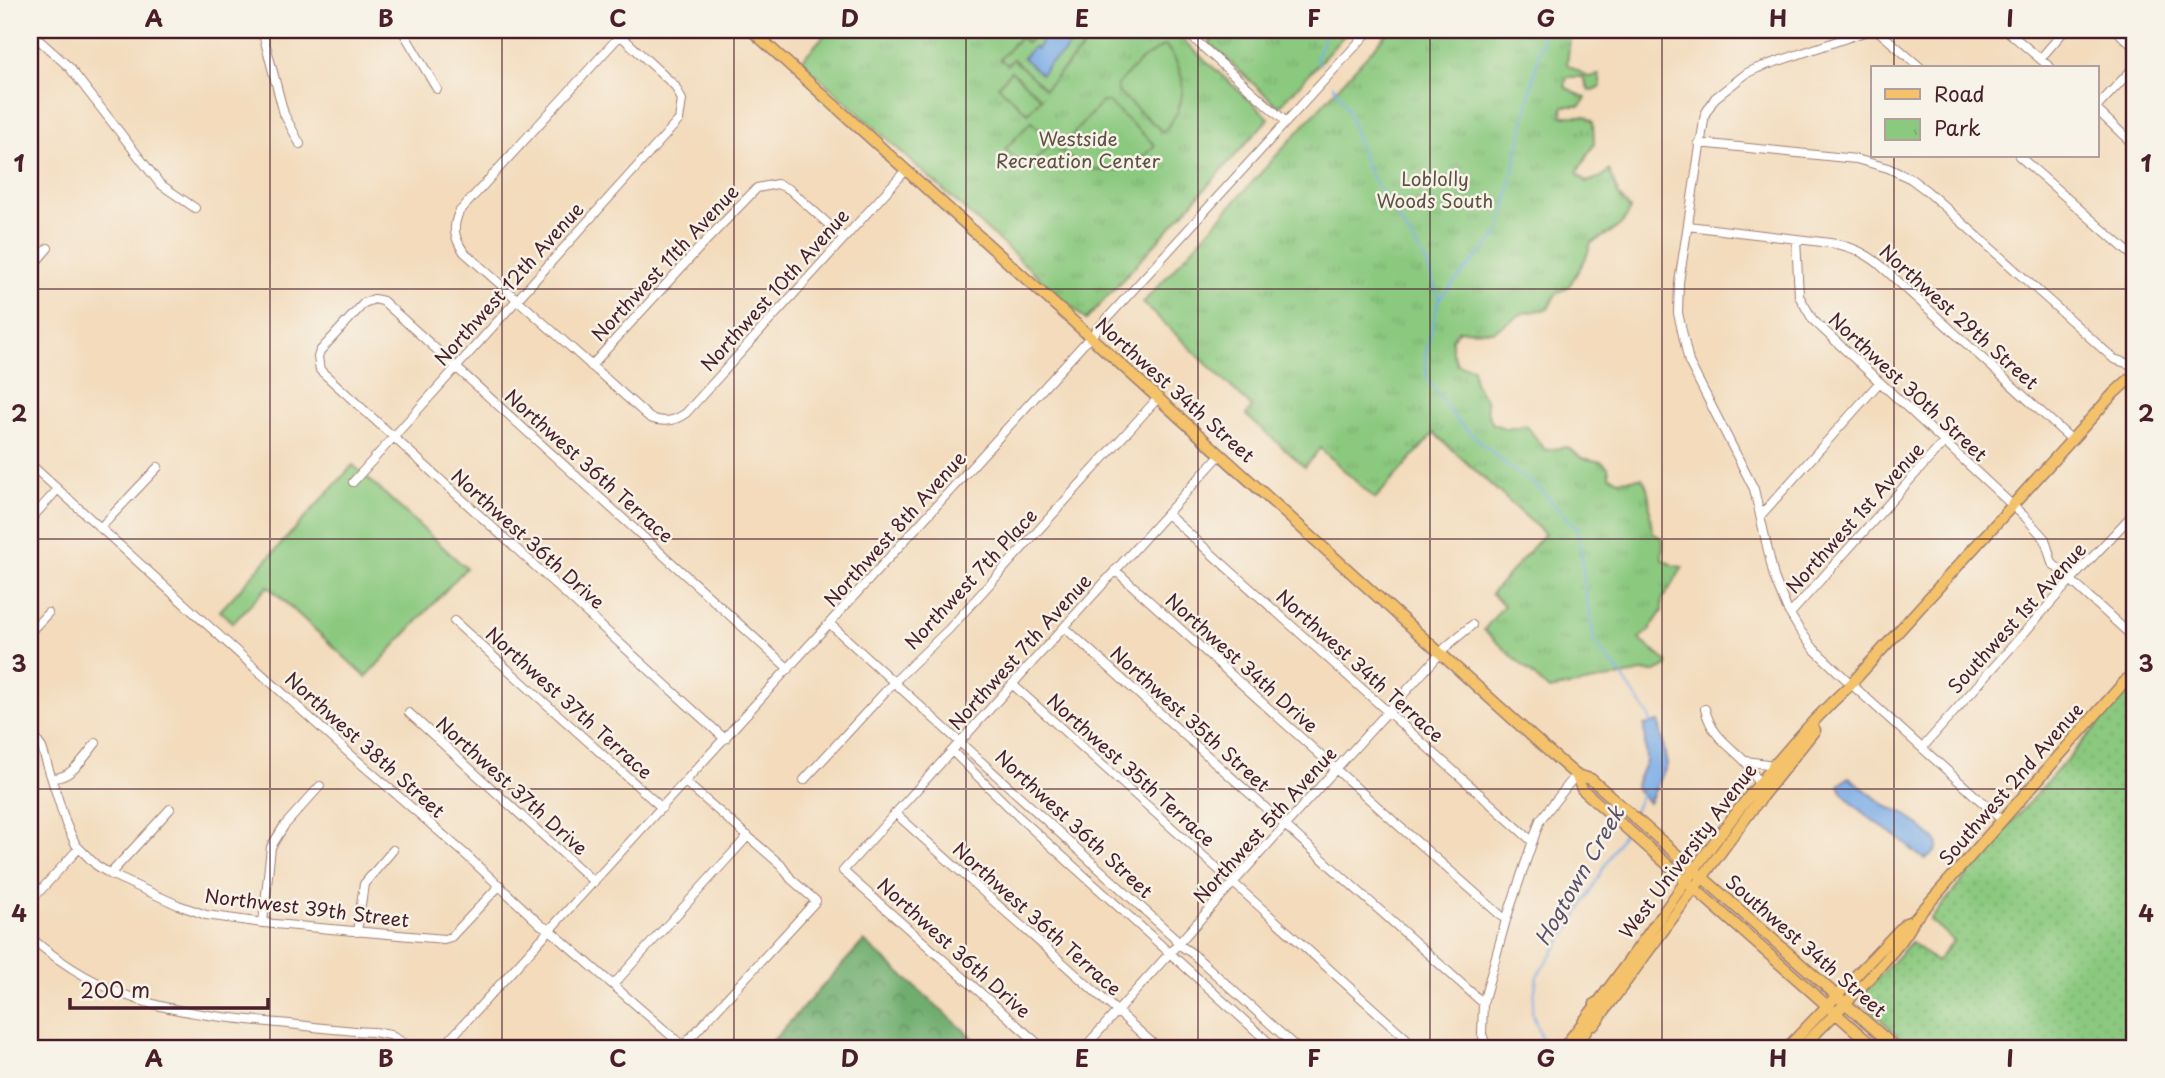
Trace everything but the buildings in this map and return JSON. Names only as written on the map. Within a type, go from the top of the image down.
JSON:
[{"type":"highway","points":[[1759,800],[1763,789],[1774,776],[1774,765]]},
{"type":"highway","points":[[1570,1047],[1597,1012],[1596,1004]]},
{"type":"main road","name":"Northwest 34th Street","points":[[751,30],[1576,775],[1582,789],[1691,886]]},
{"type":"main road","name":"West University Avenue","points":[[1570,1047],[1691,886],[1758,783],[1852,684],[2114,393],[2135,374]]},
{"type":"main road","name":"Southwest 2nd Avenue","points":[[1801,1048],[1841,1000],[1912,929],[1913,921],[2135,670]]},
{"type":"main road","name":"West University Avenue","points":[[1698,874],[1838,705],[1852,684]]},
{"type":"main road","name":"Northwest 34th Street","points":[[1576,775],[1591,779],[1698,874]]},
{"type":"main road","name":"Southwest 34th Street","points":[[1698,874],[1896,1048]]},
{"type":"main road","name":"West University Avenue","points":[[1596,1004],[1691,886]]},
{"type":"main road","name":"Southwest 34th Street","points":[[1691,886],[1875,1048]]},
{"type":"main road","name":"Southwest 2nd Avenue","points":[[1787,1048],[1832,1010]]},
{"type":"street","points":[[262,30],[284,114],[300,144]]},
{"type":"street","points":[[402,30],[437,89]]},
{"type":"street","points":[[1184,30],[1286,122]]},
{"type":"street","name":"Northwest 8th Avenue","points":[[442,1048],[1370,30]]},
{"type":"street","points":[[1870,30],[1747,73],[1715,98],[1705,114],[1699,143],[1679,282],[1680,328],[1689,362],[1754,489],[1774,577],[1790,614],[1814,649],[2002,820]]},
{"type":"street","points":[[1877,30],[1919,66]]},
{"type":"street","points":[[2006,30],[2048,66]]},
{"type":"street","points":[[2040,59],[2065,30]]},
{"type":"street","points":[[2116,30],[2135,48]]},
{"type":"street","points":[[30,32],[69,67],[160,184],[195,208]]},
{"type":"street","points":[[591,366],[464,252],[454,230],[459,212],[622,33]]},
{"type":"street","name":"Northwest 12th Avenue","points":[[353,482],[682,113],[680,94],[675,86],[622,33]]},
{"type":"street","points":[[2098,108],[2135,66]]},
{"type":"street","points":[[2098,110],[2135,146]]},
{"type":"street","points":[[1699,143],[1856,159],[1888,168],[1910,179],[1927,191],[2114,359],[2135,366]]},
{"type":"street","points":[[2021,158],[2135,258]]},
{"type":"street","name":"Northwest 10th Avenue","points":[[591,366],[646,416],[662,422],[672,421],[685,413],[906,170]]},
{"type":"street","name":"Northwest 11th Avenue","points":[[591,366],[751,192],[765,185],[777,184],[789,188],[843,237]]},
{"type":"street","name":"Northwest 29th Street","points":[[1688,226],[1846,245],[1864,252],[2072,440]]},
{"type":"street","name":"Northwest 30th Street","points":[[1796,239],[1800,296],[1807,312],[1879,383],[2013,506],[2045,539],[2052,563],[2135,639]]},
{"type":"street","points":[[30,268],[48,248]]},
{"type":"street","name":"Northwest 36th Terrace","points":[[318,357],[320,351],[365,303],[374,299],[383,301],[789,669]]},
{"type":"street","name":"Northwest 36th Drive","points":[[318,357],[320,370],[725,739]]},
{"type":"street","points":[[1761,514],[1879,383]]},
{"type":"street","name":"Northwest 7th Place","points":[[804,780],[894,682],[949,629],[1158,398]]},
{"type":"street","name":"Northwest 1st Avenue","points":[[1790,614],[1944,442]]},
{"type":"street","name":"Northwest 7th Avenue","points":[[843,871],[1220,455]]},
{"type":"street","name":"Northwest 38th Street","points":[[30,464],[541,925],[683,1046],[816,901],[748,836]]},
{"type":"street","points":[[100,528],[158,467]]},
{"type":"street","points":[[30,520],[58,489]]},
{"type":"street","name":"Southwest 1st Avenue","points":[[1923,747],[2135,512]]},
{"type":"street","name":"Northwest 34th Terrace","points":[[1167,514],[1532,841]]},
{"type":"street","name":"Northwest 34th Drive","points":[[1115,570],[1506,920]]},
{"type":"street","points":[[30,632],[48,612]]},
{"type":"street","name":"Northwest 37th Terrace","points":[[454,621],[662,808]]},
{"type":"street","name":"Northwest 36th Street","points":[[830,624],[1174,937],[1178,944],[1193,954],[1291,1047]]},
{"type":"street","name":"Northwest 5th Avenue","points":[[1084,1048],[1440,654],[1472,625]]},
{"type":"street","name":"Northwest 35th Street","points":[[1064,627],[1483,1003]]},
{"type":"street","name":"Northwest 35th Terrace","points":[[1012,684],[1417,1048]]},
{"type":"street","points":[[1705,709],[1709,724],[1718,738],[1746,761],[1758,783]]},
{"type":"street","name":"Northwest 37th Drive","points":[[409,713],[594,882]]},
{"type":"street","name":"Northwest 39th Street","points":[[30,731],[42,748],[66,824],[79,848],[96,865],[110,874],[206,915],[357,932],[451,937],[500,886]]},
{"type":"street","points":[[52,778],[69,774],[96,743]]},
{"type":"street","points":[[951,751],[1020,818],[1275,1048]]},
{"type":"street","points":[[1746,761],[1774,765]]},
{"type":"street","points":[[1487,1048],[1482,1034],[1483,1003],[1506,920],[1532,841],[1545,812],[1576,775]]},
{"type":"street","points":[[613,985],[748,836],[685,782]]},
{"type":"street","points":[[264,923],[271,847],[284,826],[320,786]]},
{"type":"street","points":[[110,874],[170,808]]},
{"type":"street","name":"Northwest 36th Terrace","points":[[895,813],[1158,1048]]},
{"type":"street","points":[[30,902],[79,848]]},
{"type":"street","points":[[357,932],[364,884],[393,850]]},
{"type":"street","name":"Northwest 36th Drive","points":[[843,871],[1043,1048]]},
{"type":"street","points":[[30,937],[74,972],[117,993],[162,1008],[252,1021],[374,1032],[390,1035],[413,1048]]},
{"type":"green space","name":"Westside Recreation Center","points":[[829,30],[1172,30],[1269,118],[1086,320],[801,61]]},
{"type":"green space","points":[[1039,30],[1080,30],[1093,37],[1045,89],[1013,59],[1007,65],[1000,59],[1020,37],[1027,43]]},
{"type":"green space","points":[[1212,30],[1349,30],[1279,107],[1210,44]]},
{"type":"green space","name":"Loblolly Woods South","points":[[1390,30],[1571,30],[1567,64],[1588,77],[1599,75],[1601,87],[1589,91],[1583,77],[1567,77],[1565,87],[1586,98],[1580,106],[1563,106],[1562,116],[1586,116],[1593,122],[1594,144],[1577,173],[1587,182],[1602,177],[1609,170],[1619,196],[1630,209],[1628,215],[1614,230],[1591,243],[1586,258],[1569,286],[1556,294],[1548,309],[1523,313],[1494,331],[1459,330],[1452,339],[1452,352],[1457,364],[1473,368],[1475,384],[1486,400],[1493,424],[1507,429],[1526,425],[1545,450],[1567,447],[1582,458],[1602,462],[1608,467],[1609,476],[1619,480],[1642,478],[1648,492],[1653,533],[1663,539],[1662,559],[1674,566],[1683,567],[1662,600],[1662,611],[1650,629],[1639,639],[1667,662],[1667,666],[1655,672],[1642,672],[1549,690],[1484,630],[1504,605],[1491,594],[1545,534],[1434,433],[1375,499],[1320,448],[1305,467],[1246,415],[1252,407],[1143,303]]},
{"type":"green space","points":[[1165,45],[1178,67],[1182,89],[1177,111],[1163,132],[1118,92],[1117,85],[1140,61]]},
{"type":"green space","points":[[1011,71],[1041,98],[1028,113],[998,86]]},
{"type":"green space","points":[[1102,102],[1108,102],[1155,145],[1132,164],[1120,169],[1096,170],[1084,166],[1059,149]]},
{"type":"green space","points":[[1031,122],[1053,142],[1027,169],[1005,149]]},
{"type":"green space","points":[[353,465],[466,568],[366,677],[268,586],[233,623],[220,611]]},
{"type":"green space","points":[[2135,683],[2135,1048],[1911,1048],[1863,1003],[1865,992],[1911,942],[1936,962],[1954,941],[1930,920],[2006,828]]},
{"type":"green space","points":[[864,941],[984,1048],[766,1048]]},
{"type":"water","points":[[1053,30],[1068,30],[1075,36],[1063,54],[1041,74],[1023,58],[1033,47],[1037,49],[1044,37]]},
{"type":"water","points":[[1659,722],[1667,765],[1649,803],[1635,787],[1646,761],[1644,725]]},
{"type":"water","points":[[1849,777],[1887,807],[1904,813],[1937,841],[1934,852],[1925,859],[1858,808],[1839,785]]},
{"type":"waterway","points":[[1320,64],[1316,58],[1324,37],[1321,30]]},
{"type":"waterway","points":[[1440,298],[1500,232],[1544,30]]},
{"type":"waterway","points":[[1333,85],[1345,103],[1367,169],[1426,262],[1439,299],[1425,357],[1427,378],[1456,420],[1511,469],[1539,488],[1579,531],[1584,583],[1595,644],[1622,676],[1649,716],[1651,725]]},
{"type":"waterway","name":"Hogtown Creek","points":[[1634,811],[1642,794]]},
{"type":"waterway","name":"Hogtown Creek","points":[[1545,1048],[1532,1012],[1537,976],[1571,926],[1624,832]]}]
